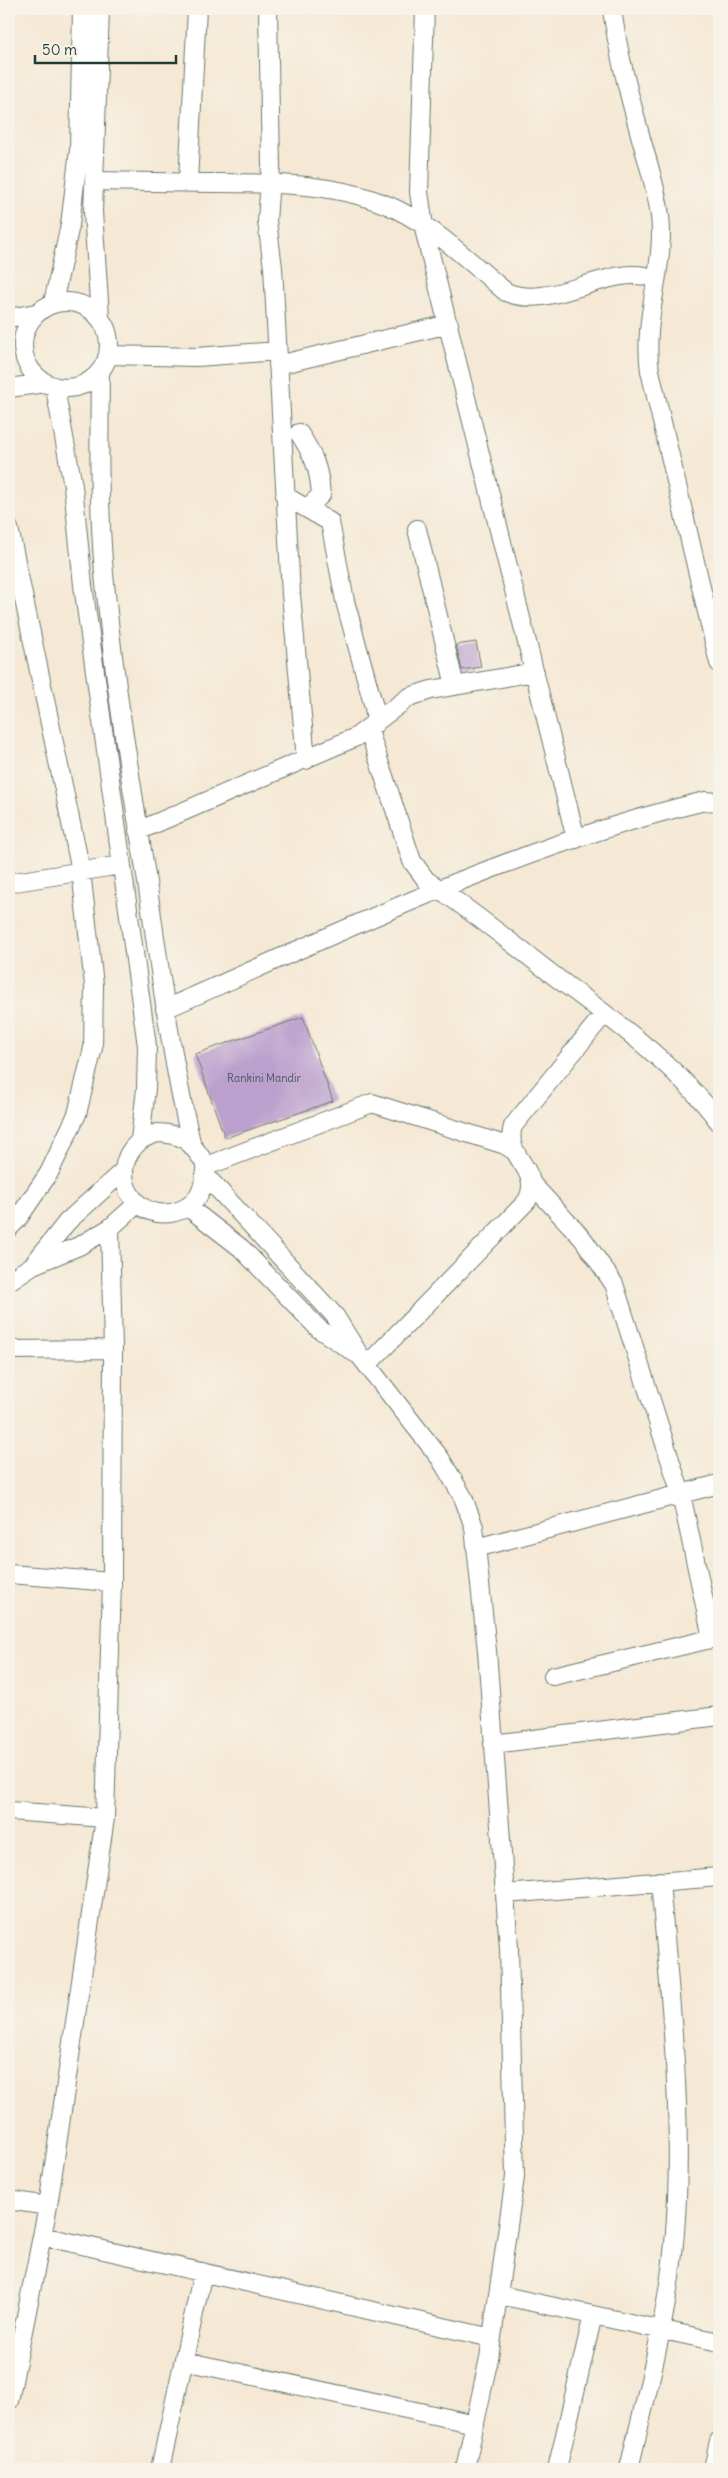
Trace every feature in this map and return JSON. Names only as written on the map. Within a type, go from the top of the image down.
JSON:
[{"type":"street","points":[[53,303],[70,225],[79,150],[82,9]]},
{"type":"street","points":[[9,388],[50,385],[71,389],[87,384],[100,373],[109,355],[109,335],[100,317],[93,212],[100,9]]},
{"type":"street","points":[[188,182],[196,9]]},
{"type":"street","points":[[268,9],[270,183],[267,221],[273,268],[290,594],[306,760]]},
{"type":"street","points":[[425,9],[419,192],[424,224],[576,839]]},
{"type":"street","points":[[612,9],[624,74],[660,217],[660,242],[648,328],[647,350],[650,371],[719,663]]},
{"type":"street","points":[[94,181],[270,183],[327,189],[362,197],[396,209],[424,224],[506,292],[516,296],[545,296],[640,274],[655,279]]},
{"type":"street","points":[[9,318],[36,313],[53,303],[70,301],[87,306],[100,317]]},
{"type":"street","points":[[36,313],[25,330],[23,350],[30,369],[50,385],[73,486],[83,585],[147,1046],[146,1090],[140,1140]]},
{"type":"street","points":[[109,355],[278,358],[449,324]]},
{"type":"street","points":[[100,373],[99,481],[106,603],[124,742],[165,1009],[181,1100],[191,1142],[206,1171],[336,1316],[364,1361],[440,1458],[463,1497],[474,1527],[494,1744],[505,1894],[513,2075],[515,2177],[492,2338],[465,2469]]},
{"type":"street","points":[[299,433],[318,466],[320,482],[321,495],[307,508]]},
{"type":"street","points":[[285,496],[330,522],[345,601],[374,707],[372,726],[412,861],[426,880],[604,1014],[654,1055],[707,1105],[719,1122]]},
{"type":"street","points":[[9,528],[81,871],[94,985],[93,1048],[77,1114],[49,1173],[17,1220],[9,1228]]},
{"type":"street","points":[[417,529],[455,686]]},
{"type":"street","points":[[138,831],[356,737],[409,697],[455,686],[535,672]]},
{"type":"street","points":[[165,1009],[439,889],[576,839],[668,810],[705,801],[719,802]]},
{"type":"street","points":[[9,884],[121,865]]},
{"type":"street","points":[[364,1361],[528,1201],[533,1185],[532,1178],[513,1150],[510,1137],[513,1126],[604,1014]]},
{"type":"street","points":[[206,1171],[372,1103],[505,1145],[513,1150]]},
{"type":"street","points":[[191,1142],[175,1133],[157,1133],[140,1140],[128,1154],[123,1171],[126,1189],[137,1204],[153,1213],[172,1214],[188,1207],[200,1193],[206,1171]]},
{"type":"street","points":[[33,1265],[66,1222],[123,1171]]},
{"type":"street","points":[[533,1185],[583,1239],[614,1284],[681,1494],[716,1638],[552,1676]]},
{"type":"street","points":[[9,1281],[33,1265],[79,1246],[110,1228],[137,1204]]},
{"type":"street","points":[[188,1207],[241,1248],[319,1329],[364,1361]]},
{"type":"street","points":[[9,2401],[48,2206],[105,1818],[112,1582],[113,1349],[110,1228]]},
{"type":"street","points":[[9,1350],[113,1349]]},
{"type":"street","points":[[476,1548],[719,1484]]},
{"type":"street","points":[[9,1574],[112,1582]]},
{"type":"street","points":[[494,1744],[719,1716]]},
{"type":"street","points":[[9,1810],[105,1818]]},
{"type":"street","points":[[505,1894],[719,1877]]},
{"type":"street","points":[[629,2469],[662,2330],[675,2233],[678,2152],[674,2045],[660,1882]]},
{"type":"street","points":[[9,2200],[48,2206]]},
{"type":"street","points":[[42,2236],[492,2338]]},
{"type":"street","points":[[160,2469],[204,2272]]},
{"type":"street","points":[[499,2295],[719,2342]]},
{"type":"street","points":[[557,2469],[593,2316]]},
{"type":"street","points":[[184,2361],[475,2424]]},
{"type":"street","points":[[713,2469],[719,2441]]},
{"type":"building","points":[[476,642],[481,667],[462,670],[456,645]]},
{"type":"building","name":"Rankini Mandir","points":[[303,1017],[333,1101],[225,1138],[195,1054]]}]
